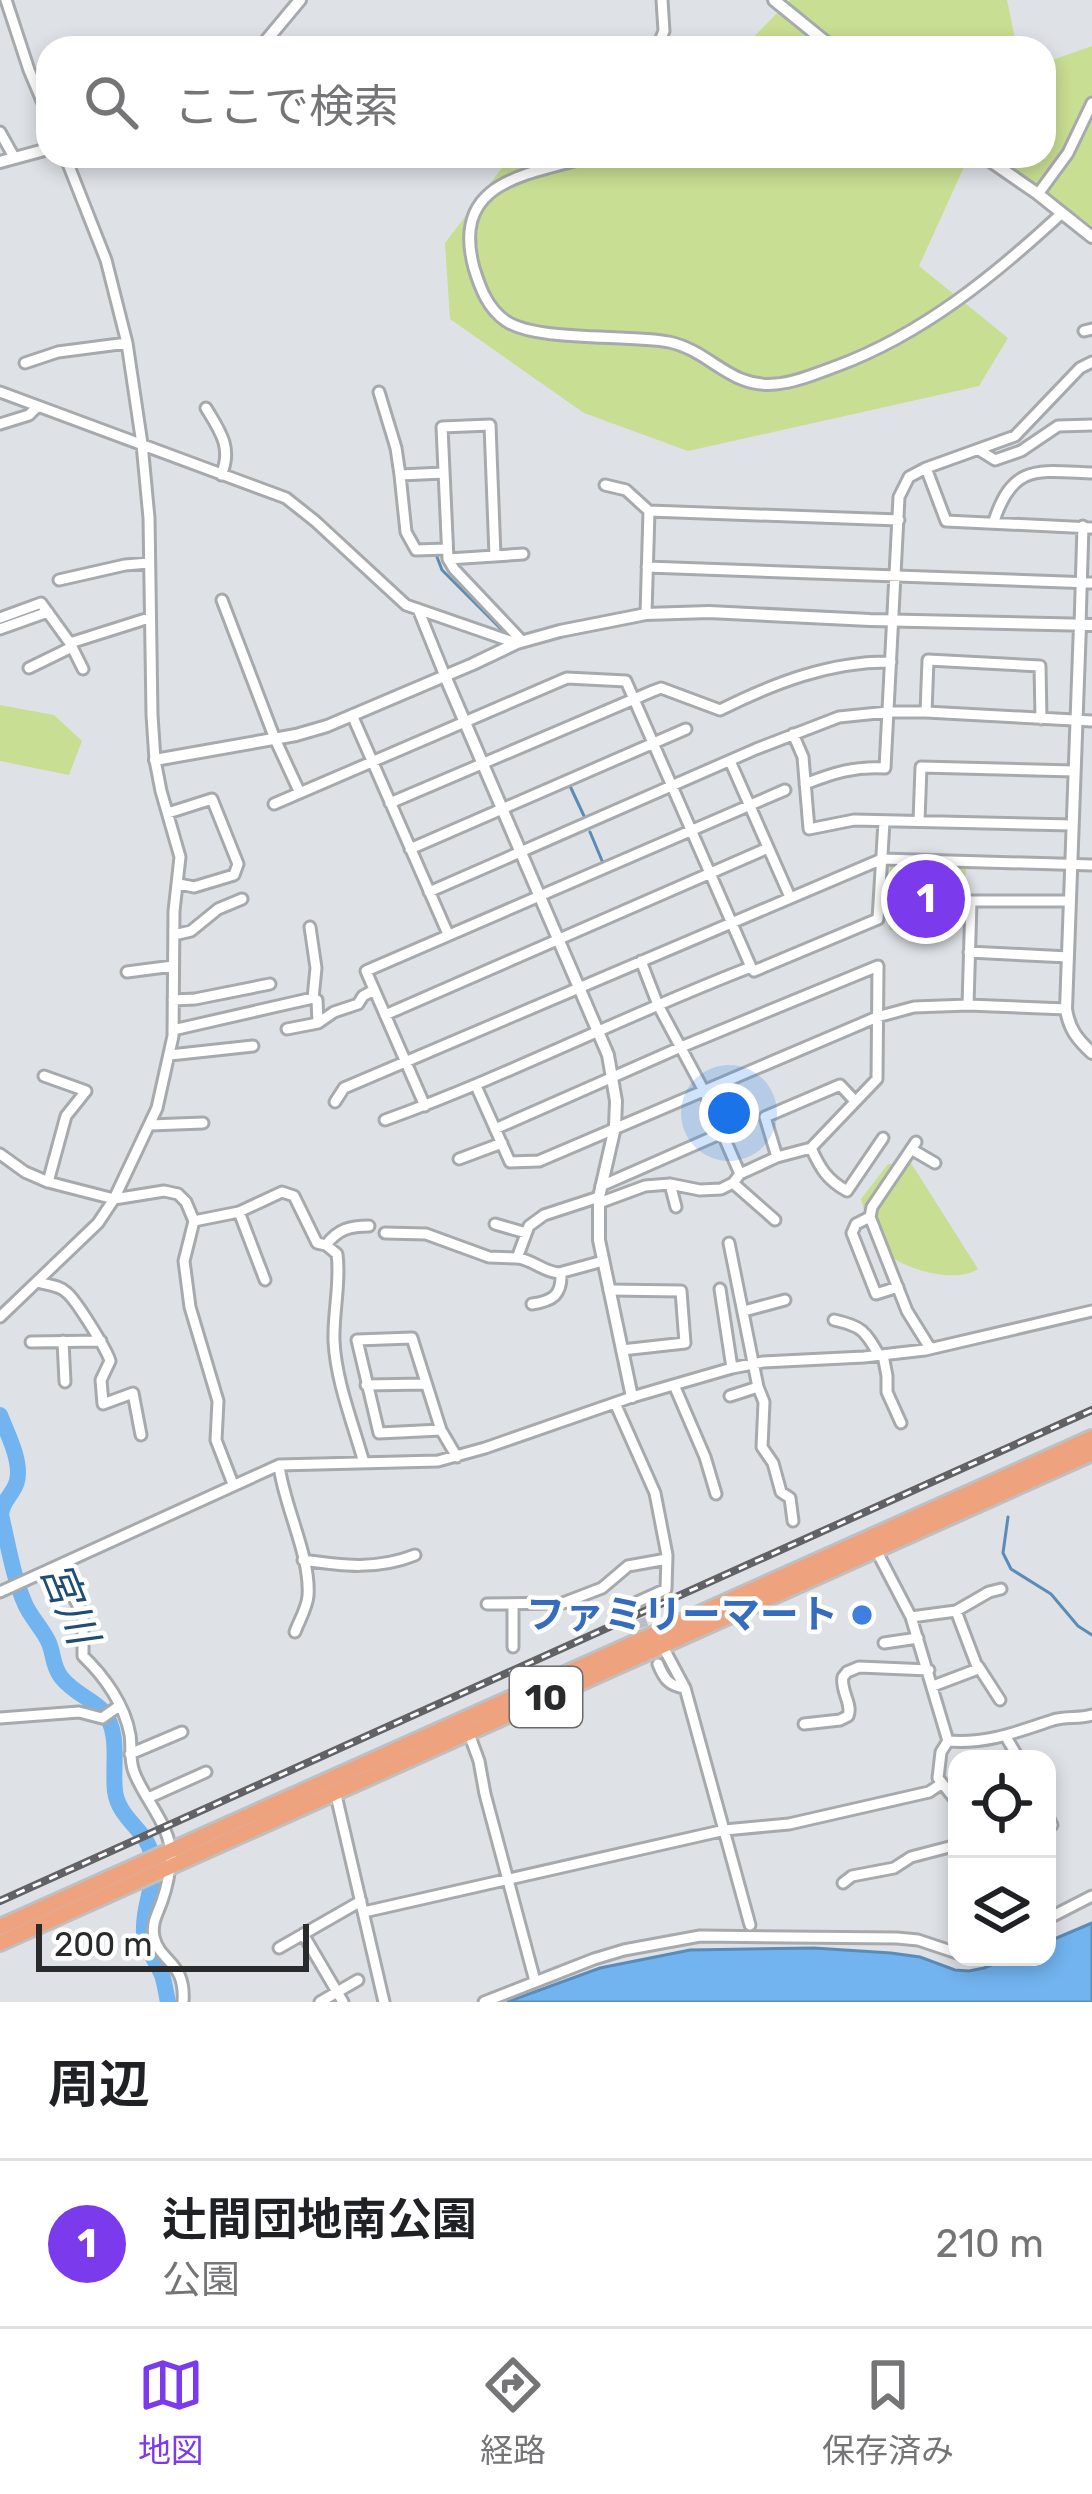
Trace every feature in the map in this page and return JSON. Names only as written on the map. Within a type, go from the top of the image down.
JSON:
[{"type":"highway","name":"10","points":[[0,1942],[170,1858],[873,1543],[1092,1438]]},
{"type":"highway","name":"10","points":[[873,1543],[1092,1453]]},
{"type":"highway","name":"10","points":[[0,1927],[335,1792],[466,1726]]},
{"type":"street","points":[[6,0],[36,87]]},
{"type":"street","points":[[270,36],[300,0]]},
{"type":"street","points":[[662,0],[662,36]]},
{"type":"street","points":[[775,0],[818,36]]},
{"type":"street","points":[[1038,194],[1068,154],[1092,103]]},
{"type":"street","points":[[0,132],[14,157]]},
{"type":"street","points":[[0,162],[36,152]]},
{"type":"street","points":[[0,1318],[98,1223],[114,1198],[162,1094],[173,1030],[181,857],[155,760],[149,518],[142,444],[127,343],[106,260],[70,168]]},
{"type":"street","points":[[551,168],[507,181],[488,193],[477,205],[470,225],[470,254],[486,299],[506,321],[542,332],[666,342],[693,349],[734,378],[753,384],[809,376],[907,334],[940,314],[1062,213]]},
{"type":"street","points":[[1000,168],[1092,237]]},
{"type":"street","points":[[25,363],[58,352],[127,343]]},
{"type":"street","points":[[805,784],[837,771],[885,768],[899,497],[909,477],[1015,436],[1080,368],[1092,362]]},
{"type":"street","points":[[0,392],[286,498],[406,605],[519,642]]},
{"type":"street","points":[[379,392],[396,448],[406,532],[416,550],[523,554]]},
{"type":"street","points":[[0,424],[28,416],[38,406]]},
{"type":"street","points":[[206,408],[226,442],[227,461],[221,475]]},
{"type":"street","points":[[980,450],[994,460],[1021,452],[1058,426],[1092,424]]},
{"type":"street","points":[[495,556],[490,425],[442,427],[447,554],[454,569],[519,642]]},
{"type":"street","points":[[926,468],[946,521],[1087,527],[1066,1010],[1077,1039],[1092,1053]]},
{"type":"street","points":[[400,475],[444,473]]},
{"type":"street","points":[[994,521],[1003,494],[1031,473],[1092,473]]},
{"type":"street","points":[[605,485],[626,490],[650,511],[899,520]]},
{"type":"street","points":[[646,614],[650,511]]},
{"type":"street","points":[[59,580],[149,563]]},
{"type":"street","points":[[647,567],[1087,582]]},
{"type":"street","points":[[222,600],[300,793]]},
{"type":"street","points":[[0,618],[41,603],[83,669]]},
{"type":"street","points":[[418,609],[599,1032],[613,1076],[615,1127],[600,1195],[598,1240],[632,1397]]},
{"type":"street","points":[[0,629],[48,612]]},
{"type":"street","points":[[155,760],[327,726],[519,642],[646,614],[1086,625]]},
{"type":"street","points":[[29,668],[71,645],[149,618]]},
{"type":"street","points":[[926,712],[928,660],[1040,666],[1041,719]]},
{"type":"street","points":[[390,803],[662,688],[720,710],[821,668],[891,662]]},
{"type":"street","points":[[274,804],[567,678],[626,681],[754,971],[878,919],[884,822]]},
{"type":"street","points":[[429,892],[838,717],[926,712],[1092,721]]},
{"type":"street","points":[[352,715],[448,934]]},
{"type":"street","points":[[410,849],[686,728]]},
{"type":"street","points":[[793,734],[803,757],[809,829],[854,820],[1072,825]]},
{"type":"street","points":[[730,761],[790,897]]},
{"type":"street","points":[[919,821],[921,766],[1074,771]]},
{"type":"street","points":[[425,1106],[366,971],[785,790]]},
{"type":"street","points":[[168,813],[212,799],[238,864],[234,875],[194,887],[179,884]]},
{"type":"street","points":[[385,1015],[768,848]]},
{"type":"street","points":[[335,1102],[344,1088],[882,859],[1092,865]]},
{"type":"street","points":[[174,935],[191,931],[218,909],[242,899]]},
{"type":"street","points":[[968,1005],[971,901],[1070,901]]},
{"type":"street","points":[[310,927],[316,968],[313,998]]},
{"type":"street","points":[[969,952],[1068,956]]},
{"type":"street","points":[[641,961],[722,1132],[736,1179],[775,1220]]},
{"type":"street","points":[[127,972],[173,966]]},
{"type":"street","points":[[495,1129],[878,966],[877,1078],[811,1148],[777,1157],[721,1189],[670,1184],[600,1195]]},
{"type":"street","points":[[386,1120],[752,967]]},
{"type":"street","points":[[173,1000],[270,984]]},
{"type":"street","points":[[287,1029],[318,1023],[358,1004],[374,990]]},
{"type":"street","points":[[313,998],[318,1023]]},
{"type":"street","points":[[173,1030],[313,998]]},
{"type":"street","points":[[476,1086],[511,1162],[538,1161],[877,1017],[914,1007],[968,1005],[1066,1010]]},
{"type":"street","points":[[170,1055],[253,1046]]},
{"type":"street","points":[[44,1076],[86,1090],[66,1116],[48,1182]]},
{"type":"street","points":[[777,1157],[765,1117],[840,1085],[855,1101]]},
{"type":"street","points":[[150,1125],[203,1123]]},
{"type":"street","points":[[517,1258],[529,1226],[544,1215],[600,1195],[722,1132]]},
{"type":"street","points":[[811,1148],[822,1172],[847,1191],[883,1138]]},
{"type":"street","points":[[459,1160],[502,1143]]},
{"type":"street","points":[[930,1348],[907,1311],[870,1217],[913,1146],[934,1163]]},
{"type":"street","points":[[0,1154],[48,1182],[114,1198],[164,1191],[186,1202],[194,1221],[184,1262],[190,1306],[218,1401],[216,1440],[233,1484]]},
{"type":"street","points":[[670,1184],[676,1207]]},
{"type":"street","points":[[194,1221],[239,1212],[282,1192],[294,1196],[317,1244],[326,1244],[337,1254],[334,1347],[364,1463]]},
{"type":"street","points":[[239,1212],[265,1280]]},
{"type":"street","points":[[870,1217],[856,1224],[852,1233],[875,1294],[898,1288]]},
{"type":"street","points":[[495,1224],[526,1233]]},
{"type":"street","points":[[326,1244],[334,1233],[369,1226]]},
{"type":"street","points":[[385,1233],[426,1234],[490,1257],[525,1259],[551,1272],[603,1261]]},
{"type":"street","points":[[729,1243],[764,1402],[762,1447],[773,1462],[781,1492],[790,1498],[793,1521]]},
{"type":"street","points":[[532,1304],[556,1294],[561,1273]]},
{"type":"street","points":[[37,1282],[68,1293],[101,1341],[110,1361],[101,1380],[103,1404],[133,1393],[141,1435]]},
{"type":"street","points":[[719,1289],[732,1368]]},
{"type":"street","points":[[610,1290],[681,1291],[685,1343],[622,1350]]},
{"type":"street","points":[[744,1311],[785,1300]]},
{"type":"street","points":[[0,1592],[279,1465],[438,1461],[732,1368],[930,1348],[1092,1311]]},
{"type":"street","points":[[834,1320],[858,1325],[881,1355],[886,1392],[901,1424]]},
{"type":"street","points":[[441,1430],[379,1433],[357,1340],[412,1338],[441,1430],[457,1456]]},
{"type":"street","points":[[63,1341],[65,1382]]},
{"type":"street","points":[[32,1342],[101,1341]]},
{"type":"street","points":[[366,1385],[425,1384]]},
{"type":"street","points":[[674,1385],[716,1494]]},
{"type":"street","points":[[730,1396],[758,1387]]},
{"type":"street","points":[[615,1403],[655,1493],[667,1558],[666,1589],[635,1603],[637,1606]]},
{"type":"street","points":[[279,1465],[308,1594],[295,1632]]},
{"type":"street","points":[[873,1543],[911,1617],[933,1685],[948,1742],[938,1769],[948,1792]]},
{"type":"street","points":[[303,1560],[357,1568],[415,1555]]},
{"type":"street","points":[[487,1604],[563,1604],[602,1588],[628,1567],[667,1558]]},
{"type":"street","points":[[57,1566],[83,1615],[83,1656],[96,1667],[119,1706],[130,1736],[134,1772],[170,1858],[169,1881],[156,1914],[154,1935],[181,1976],[183,2002]]},
{"type":"street","points":[[911,1617],[956,1611],[1001,1589]]},
{"type":"street","points":[[512,1647],[513,1604]]},
{"type":"street","points":[[956,1611],[978,1666],[1000,1700]]},
{"type":"street","points":[[884,1642],[918,1638]]},
{"type":"street","points":[[660,1639],[685,1688],[750,1925]]},
{"type":"street","points":[[658,1664],[673,1687],[685,1688]]},
{"type":"street","points":[[933,1685],[977,1671],[978,1666]]},
{"type":"street","points":[[804,1724],[848,1716],[842,1683],[853,1669],[928,1670]]},
{"type":"street","points":[[0,1718],[79,1712],[102,1718],[119,1706]]},
{"type":"street","points":[[948,1742],[1006,1737],[1057,1719],[1092,1715]]},
{"type":"street","points":[[466,1726],[479,1760],[535,1981]]},
{"type":"street","points":[[130,1754],[182,1732]]},
{"type":"street","points":[[1006,1737],[1014,1750]]},
{"type":"street","points":[[148,1798],[206,1772]]},
{"type":"street","points":[[279,1948],[363,1906],[510,1880],[725,1830],[818,1818],[928,1792],[941,1784]]},
{"type":"street","points":[[335,1792],[384,2002]]},
{"type":"street","points":[[843,1883],[852,1876],[894,1868],[911,1857],[948,1847]]},
{"type":"street","points":[[1056,1915],[1092,1897]]},
{"type":"street","points":[[303,1934],[340,1997]]},
{"type":"street","points":[[484,2002],[624,1950],[700,1936],[897,1938],[948,1950]]},
{"type":"street","points":[[320,2002],[340,1997],[358,1981]]},
{"type":"green space","points":[[790,0],[1007,0],[1014,36],[755,36]]},
{"type":"green space","points":[[1092,46],[1092,226],[1013,168],[1056,168],[1056,59]]},
{"type":"green space","points":[[502,168],[964,168],[919,266],[1008,338],[979,386],[688,451],[584,413],[450,319],[445,243]]},
{"type":"green space","points":[[0,705],[54,715],[82,741],[69,775],[0,761]]},
{"type":"green space","points":[[890,867],[966,869],[957,932],[889,930]]},
{"type":"green space","points":[[911,1163],[978,1269],[955,1275],[926,1272],[898,1261],[875,1241],[861,1199],[888,1164]]},
{"type":"water","points":[[1092,1923],[1092,2002],[507,2002],[600,1968],[690,1950],[814,1948],[891,1953],[969,1971],[989,1966],[1056,1966],[1056,1938]]},
{"type":"waterway","points":[[437,557],[442,570],[502,630]]},
{"type":"waterway","points":[[570,786],[584,816]]},
{"type":"waterway","points":[[590,832],[603,863]]},
{"type":"waterway","name":"宮川","points":[[0,1415],[17,1465],[17,1481],[1,1515],[17,1583],[49,1643],[58,1673],[109,1720],[117,1801],[151,1853],[153,1874],[144,1933],[168,2002]]},
{"type":"waterway","points":[[1008,1517],[1003,1553],[1011,1569],[1051,1594],[1092,1635]]},
{"type":"tunnel","points":[[636,1606],[658,1664]]},
{"type":"railway","points":[[0,1901],[1092,1410]]},
{"type":"place","name":"辻間団地南公園","points":[[926,899]]},
{"type":"place","name":"ファミリーマート","points":[[862,1615]]}]
